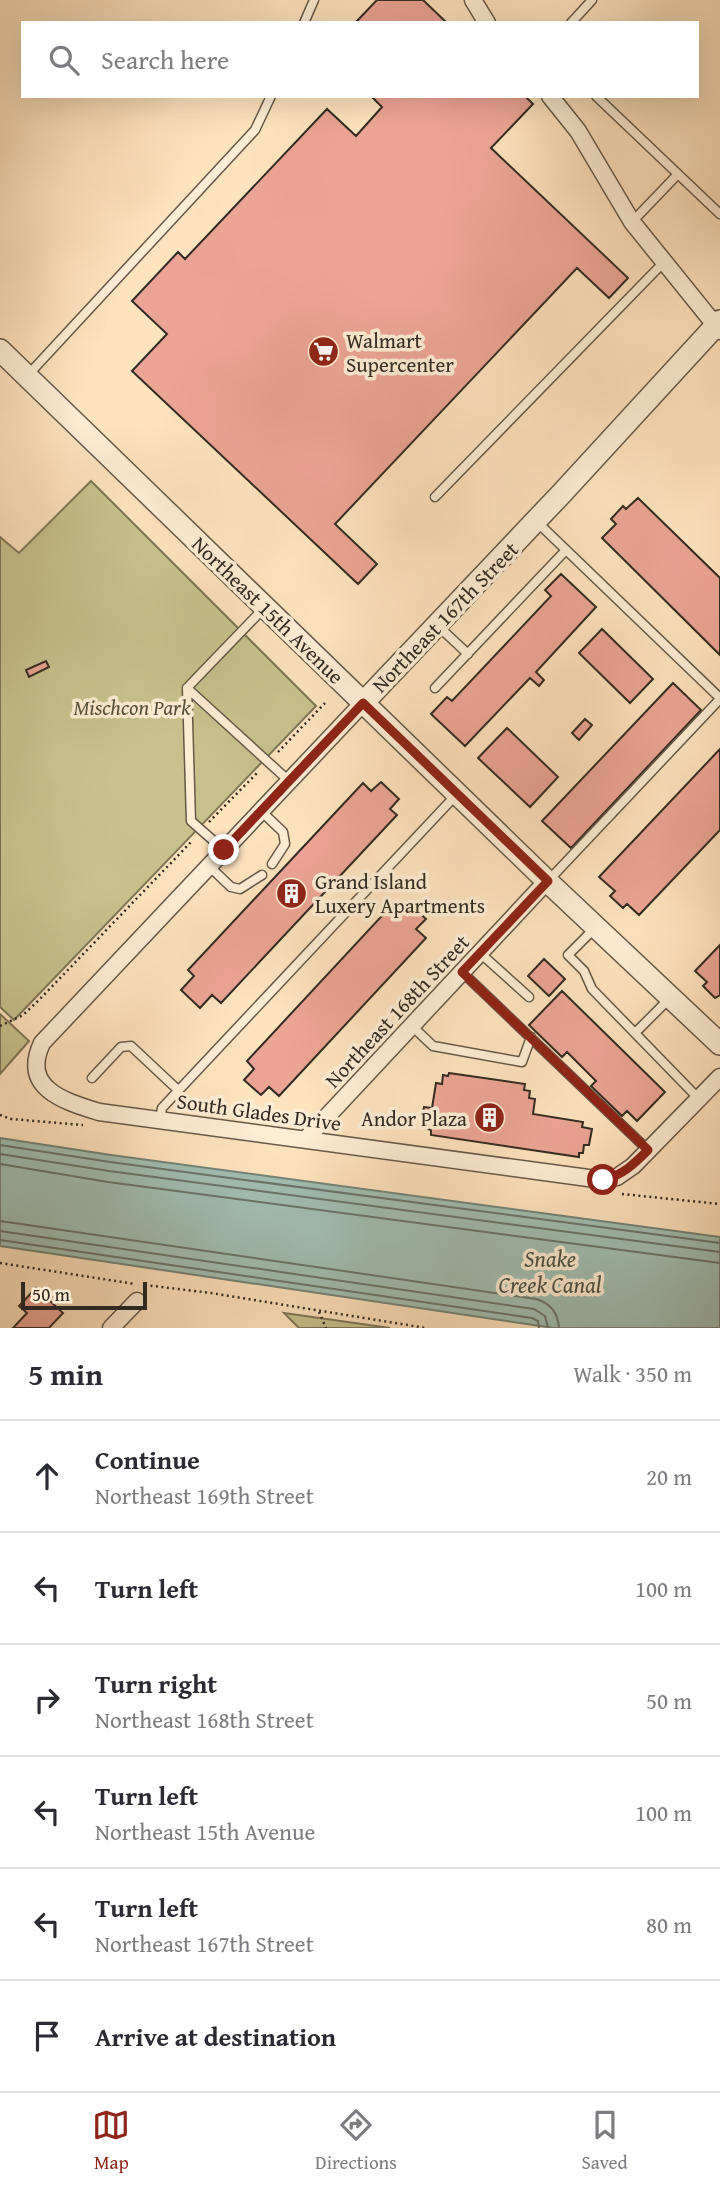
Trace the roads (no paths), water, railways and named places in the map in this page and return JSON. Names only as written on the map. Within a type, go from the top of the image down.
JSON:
[{"type":"street","points":[[473,0],[486,21]]},
{"type":"street","points":[[552,98],[578,131],[632,222],[718,326]]},
{"type":"street","name":"Northeast 167th Street","points":[[35,1070],[36,1056],[42,1043],[718,326]]},
{"type":"street","name":"Northeast 15th Avenue","points":[[0,350],[457,794],[720,1044]]},
{"type":"street","name":"Northeast 168th Street","points":[[306,1139],[548,881]]},
{"type":"street","name":"South Glades Drive","points":[[35,1070],[39,1080],[56,1095],[99,1112],[603,1180],[617,1177],[648,1150]]},
{"type":"street","points":[[648,1150],[720,1077]]},
{"type":"street","points":[[111,1328],[137,1301]]},
{"type":"lane","points":[[305,21],[314,0]]},
{"type":"lane","points":[[574,21],[592,0]]},
{"type":"lane","points":[[27,376],[255,130],[270,98]]},
{"type":"lane","points":[[598,98],[720,214]]},
{"type":"lane","points":[[632,222],[678,174]]},
{"type":"lane","points":[[435,497],[664,262]]},
{"type":"lane","points":[[536,521],[720,699],[548,881]]},
{"type":"lane","points":[[435,688],[566,550]]},
{"type":"lane","points":[[224,850],[191,821],[187,688],[265,607]]},
{"type":"lane","points":[[437,625],[468,654]]},
{"type":"lane","points":[[187,688],[289,781]]},
{"type":"lane","points":[[160,1120],[162,1108],[178,1090],[457,794]]},
{"type":"lane","points":[[261,811],[283,832],[285,844],[272,864]]},
{"type":"lane","points":[[209,866],[231,887],[240,889],[262,875]]},
{"type":"lane","points":[[596,927],[568,955],[584,971],[592,989],[699,1099]]},
{"type":"lane","points":[[480,953],[529,997]]},
{"type":"lane","points":[[462,972],[648,1150]]},
{"type":"lane","points":[[635,1033],[670,998]]},
{"type":"lane","points":[[412,1026],[433,1046],[522,1062],[531,1037]]},
{"type":"lane","points":[[92,1078],[121,1047],[131,1046],[178,1090]]},
{"type":"water","name":"Snake Creek Canal","points":[[0,1138],[720,1237],[720,1328],[554,1328],[0,1246]]},
{"type":"place","name":"Walmart Supercenter","points":[[323,352]]},
{"type":"place","name":"Grand Island Luxery Apartments","points":[[292,893]]},
{"type":"place","name":"Andor Plaza","points":[[490,1118]]},
{"type":"park label","name":"Mischcon Park","points":[[132,707]]}]
